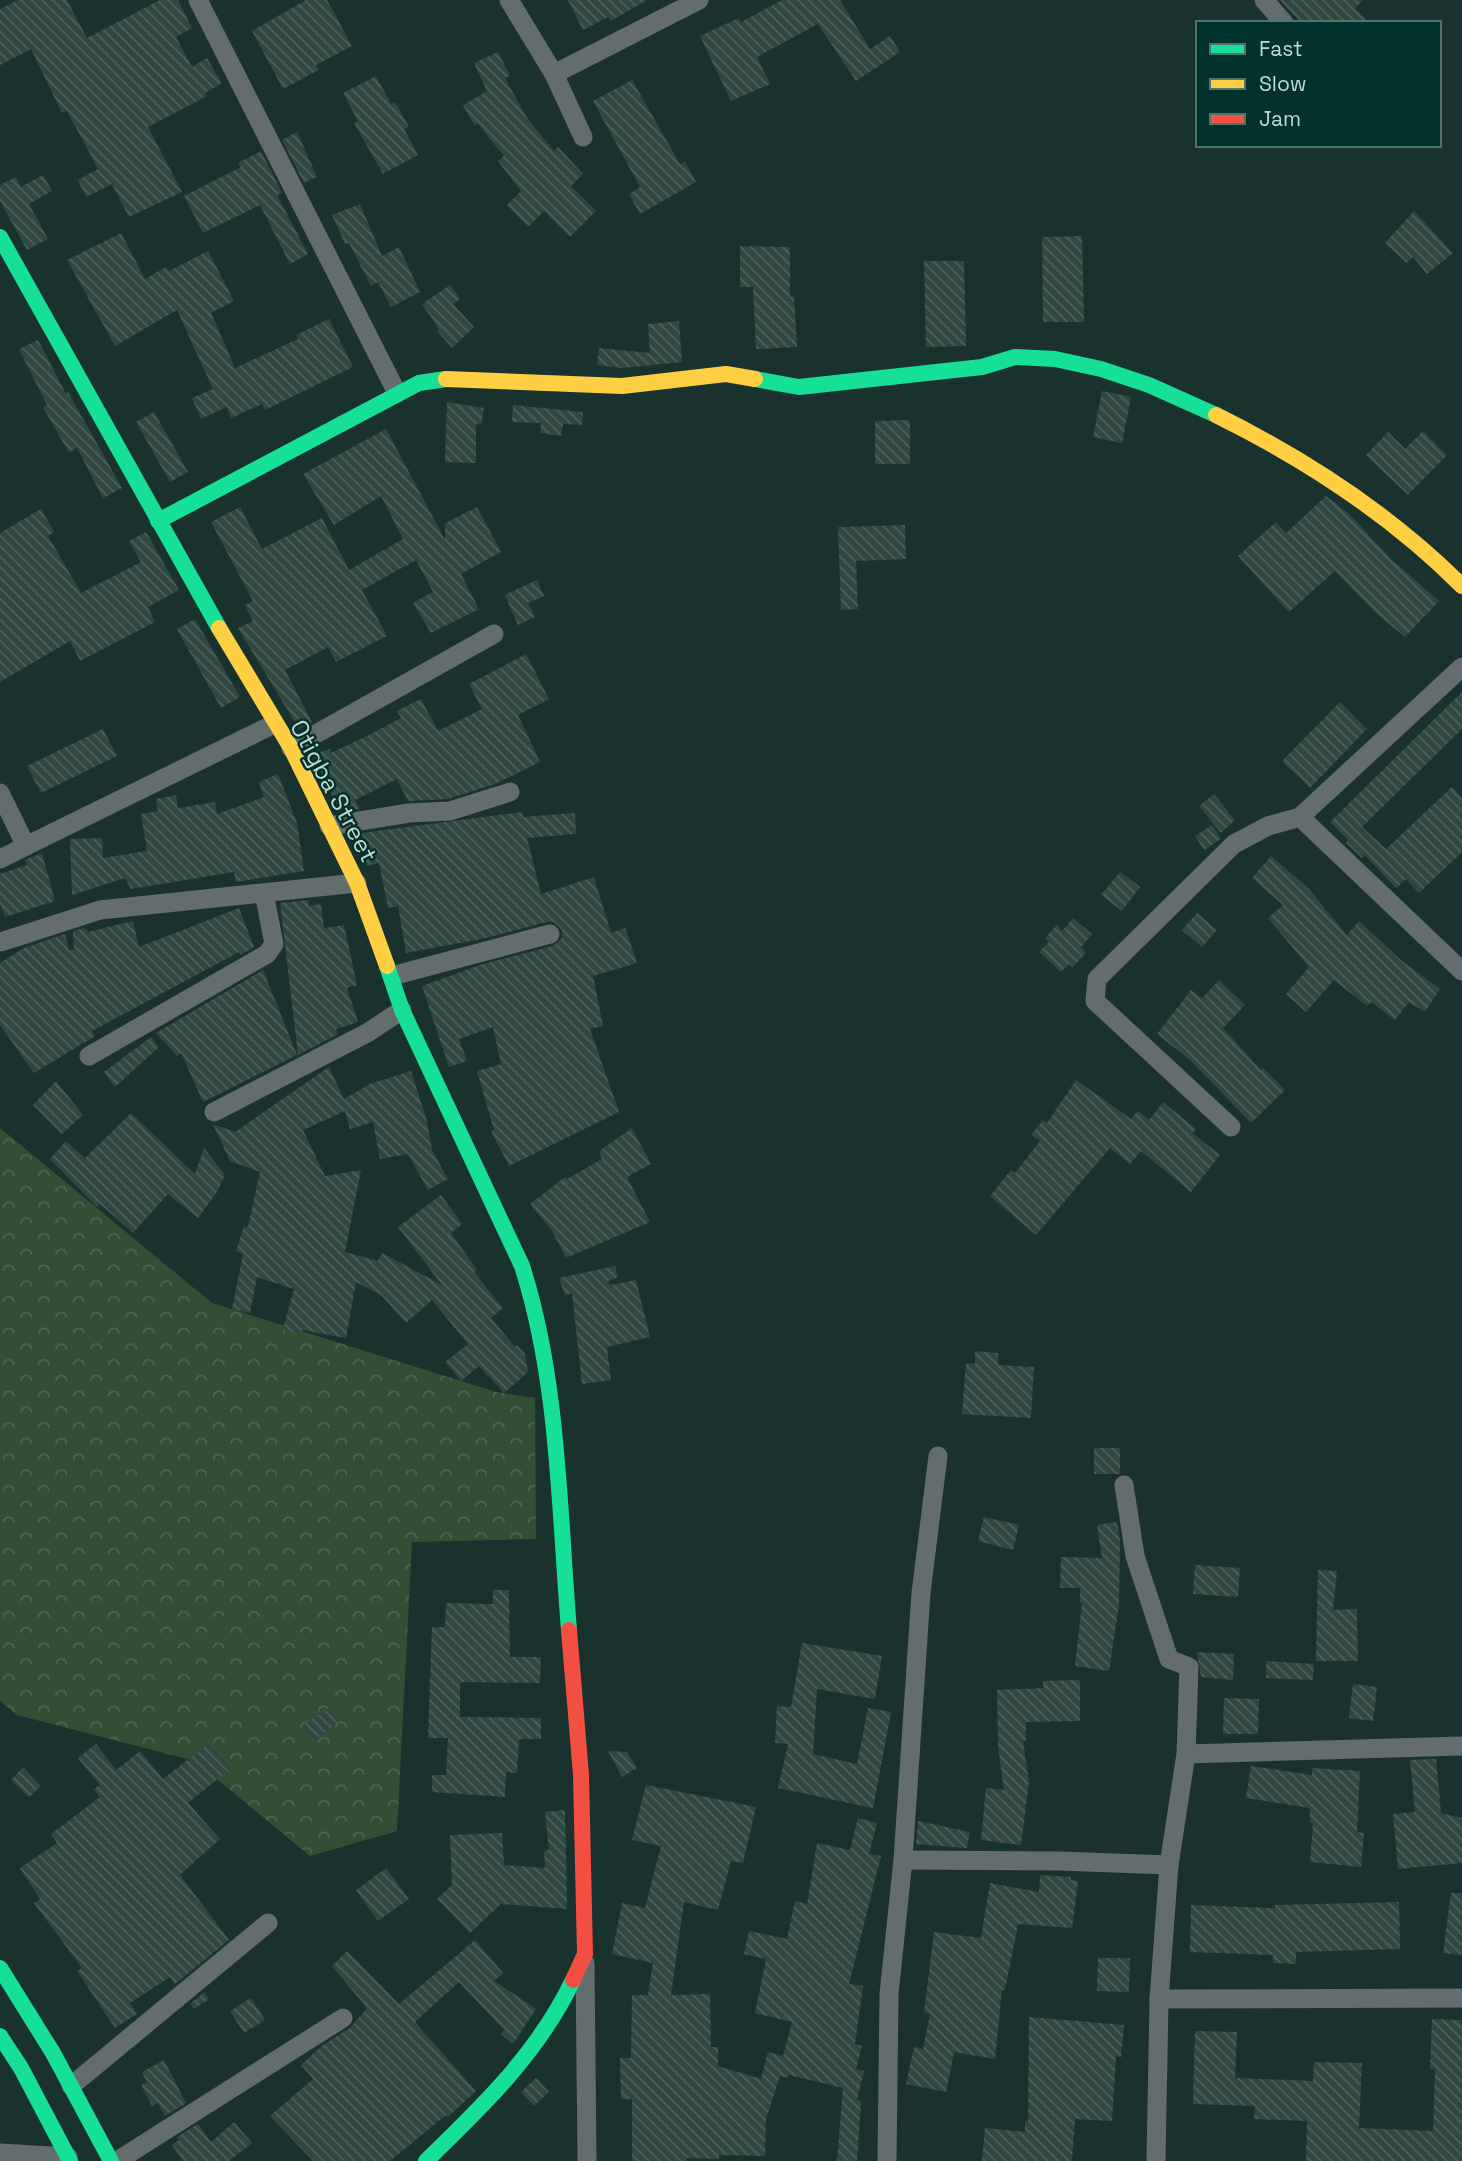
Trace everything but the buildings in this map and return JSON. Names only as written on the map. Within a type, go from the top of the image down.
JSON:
[{"type":"street","points":[[198,0],[397,393]]},
{"type":"street","points":[[509,0],[554,74],[583,137]]},
{"type":"street","points":[[554,74],[699,0]]},
{"type":"street","points":[[1265,0],[1282,21]]},
{"type":"street","name":"Otigba Street","points":[[0,237],[158,521],[274,724],[291,748],[357,883],[402,1010],[522,1266],[531,1297],[549,1398],[581,1774],[585,1954]]},
{"type":"street","points":[[158,521],[419,383],[449,379],[622,386],[726,374],[799,387],[982,368],[999,358],[1079,361],[1198,404],[1304,463],[1443,567],[1462,586]]},
{"type":"street","points":[[291,748],[494,634]]},
{"type":"street","points":[[1231,1127],[1095,1001],[1097,979],[1234,844],[1268,826],[1300,817],[1462,667]]},
{"type":"street","points":[[0,859],[274,724]]},
{"type":"street","points":[[329,826],[409,813],[450,811],[510,792]]},
{"type":"street","points":[[0,793],[26,846]]},
{"type":"street","points":[[1300,817],[1462,971]]},
{"type":"street","points":[[1,942],[100,910],[357,883]]},
{"type":"street","points":[[89,1056],[267,954],[274,944],[274,936],[264,893]]},
{"type":"street","points":[[392,976],[550,934]]},
{"type":"street","points":[[214,1112],[367,1033],[402,1010]]},
{"type":"street","points":[[887,2161],[889,1994],[903,1860],[921,1592],[938,1456]]},
{"type":"street","points":[[1124,1485],[1135,1556],[1169,1659],[1189,1667],[1186,1754],[1169,1865],[1159,1999],[1156,2161]]},
{"type":"street","points":[[1186,1754],[1376,1746],[1462,1746]]},
{"type":"street","points":[[903,1860],[1169,1865]]},
{"type":"street","points":[[71,2086],[268,1923]]},
{"type":"street","points":[[426,2161],[492,2098],[522,2061],[569,1988],[585,1954]]},
{"type":"street","points":[[585,1954],[587,2161]]},
{"type":"street","points":[[0,1968],[114,2161],[342,2018]]},
{"type":"street","points":[[1159,1999],[1462,1998]]},
{"type":"street","points":[[0,2036],[21,2068],[69,2159]]},
{"type":"street","points":[[0,2153],[69,2159]]},
{"type":"green space","points":[[0,1128],[212,1303],[496,1392],[535,1398],[536,1539],[412,1542],[397,1831],[310,1856],[195,1761],[17,1715],[0,1701]]},
{"type":"traffic: fast","points":[[0,237],[219,628]]},
{"type":"traffic: fast","points":[[755,379],[799,387],[982,367],[1015,357],[1055,359],[1101,369],[1149,385],[1216,415]]},
{"type":"traffic: fast","points":[[158,521],[419,383],[446,379]]},
{"type":"traffic: fast","points":[[387,966],[402,1010],[522,1266],[544,1355],[556,1446],[569,1630]]},
{"type":"traffic: fast","points":[[0,1968],[53,2053],[111,2161]]},
{"type":"traffic: fast","points":[[426,2161],[488,2099],[526,2055],[544,2031],[573,1980]]},
{"type":"traffic: fast","points":[[0,2036],[21,2068],[70,2161]]},
{"type":"traffic: slow","points":[[446,379],[622,386],[726,374],[755,379]]},
{"type":"traffic: slow","points":[[1216,415],[1282,450],[1346,490],[1406,536],[1462,586]]},
{"type":"traffic: slow","points":[[219,628],[291,748],[357,883],[387,966]]},
{"type":"traffic: jam","points":[[569,1630],[581,1775],[585,1954],[573,1980]]}]
